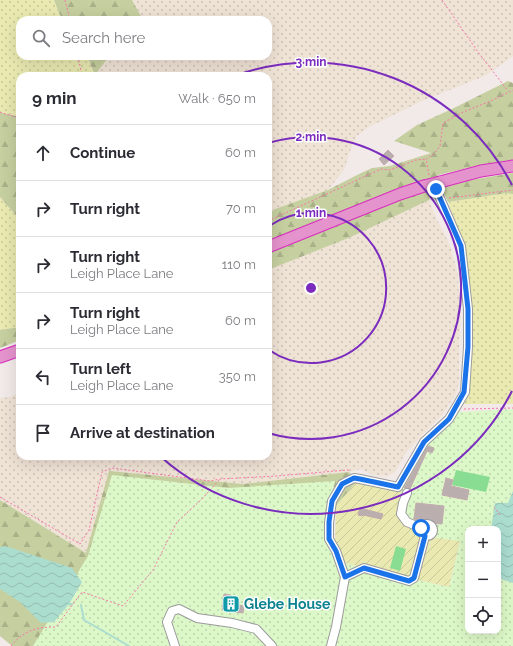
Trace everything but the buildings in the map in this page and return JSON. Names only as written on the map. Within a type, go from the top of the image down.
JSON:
[{"type":"highway","points":[[272,245],[400,194],[424,186],[438,185],[481,171],[513,166]]},
{"type":"highway","points":[[0,357],[16,351]]},
{"type":"lane","points":[[331,646],[345,577],[336,551],[329,539],[329,522],[332,501],[342,484],[354,478],[398,487],[424,442],[449,419],[456,409],[464,392],[468,347],[468,309],[461,246],[440,199],[438,185]]},
{"type":"lane","points":[[345,577],[364,568],[409,581],[414,578],[425,536],[431,535],[433,533],[433,528],[428,524],[421,528],[407,522],[401,514],[407,493]]},
{"type":"lane","points":[[175,646],[167,622],[172,611],[179,609],[197,618],[232,623],[256,630],[272,646]]},
{"type":"path","points":[[65,0],[69,16]]},
{"type":"path","points":[[442,0],[508,92]]},
{"type":"path","points":[[79,60],[81,72]]},
{"type":"path","points":[[272,219],[381,169],[390,170],[416,160],[426,159],[434,154],[440,146],[443,123],[461,113],[513,90]]},
{"type":"path","points":[[0,112],[16,117]]},
{"type":"path","points":[[426,159],[429,176]]},
{"type":"path","points":[[440,199],[513,190]]},
{"type":"path","points":[[456,409],[513,408]]},
{"type":"path","points":[[0,497],[80,544],[89,530],[102,472],[112,468],[210,481],[348,470],[360,479]]},
{"type":"path","points":[[11,646],[19,637],[28,632],[42,627],[56,627],[82,592],[124,606],[153,570],[177,522],[202,499],[220,479]]},
{"type":"path","points":[[494,507],[500,516]]},
{"type":"shaded area","points":[[0,0],[54,0],[61,16],[16,16],[16,60],[89,60],[93,72],[16,72],[16,116],[2,113],[0,111]]},
{"type":"shaded area","points":[[132,0],[513,0],[513,56],[485,76],[424,100],[369,127],[357,136],[351,148],[344,170],[328,190],[272,211],[272,72],[97,72],[106,60],[272,60],[272,16],[141,16]]},
{"type":"shaded area","points":[[507,193],[513,194],[513,404],[464,404],[468,392],[472,311],[463,244],[448,202]]},
{"type":"shaded area","points":[[0,197],[16,215],[16,328],[0,330]]},
{"type":"shaded area","points":[[429,200],[436,218],[448,241],[458,275],[460,320],[459,382],[456,394],[442,415],[405,454],[395,472],[388,476],[373,475],[361,469],[349,472],[243,484],[134,474],[86,553],[0,500],[0,398],[10,397],[16,394],[16,460],[272,460],[272,268],[351,237]]},
{"type":"shaded area","points":[[513,409],[513,646],[33,646],[88,556],[112,475],[228,488],[335,481],[325,541],[345,576],[345,563],[449,587],[460,542],[417,535],[399,514],[401,491],[425,444],[460,412]]},
{"type":"shaded area","points":[[357,481],[401,491],[399,514],[417,535],[460,541],[449,587],[345,563],[335,540],[336,506]]},
{"type":"green space","points":[[54,0],[132,0],[141,16],[61,16]]},
{"type":"green space","points":[[89,60],[106,60],[97,72],[94,72]]},
{"type":"green space","points":[[508,81],[513,83],[513,160],[480,165],[438,175],[429,200],[351,237],[272,268],[272,211],[328,190],[372,168],[390,166],[431,153],[394,141],[417,125]]},
{"type":"green space","points":[[0,111],[2,113],[16,116],[16,215],[0,197]]},
{"type":"green space","points":[[513,173],[513,194],[507,193],[448,202],[441,187],[464,181]]},
{"type":"green space","points":[[16,328],[16,342],[0,348],[0,330]]},
{"type":"green space","points":[[456,470],[490,477],[486,492],[452,485]]},
{"type":"green space","points":[[109,471],[243,484],[349,472],[357,481],[336,506],[317,489],[148,646],[12,646],[0,636],[0,500],[86,553]]},
{"type":"green space","points":[[396,546],[406,549],[400,571],[390,568]]},
{"type":"water","points":[[513,491],[513,583],[501,579],[501,526],[491,526],[495,503],[508,503]]},
{"type":"water","points":[[5,546],[72,568],[82,582],[69,604],[54,622],[41,623],[20,602],[0,589],[0,547]]},
{"type":"waterway","points":[[81,605],[84,620],[129,646]]},
{"type":"place","name":"Glebe House","points":[[231,604]]},
{"type":"route","points":[[421,528],[421,532],[425,536],[414,578],[409,581],[364,568],[345,577],[336,551],[329,539],[329,522],[332,501],[342,484],[354,478],[398,487],[424,442],[449,419],[456,409],[464,392],[468,347],[468,309],[461,246],[436,189]]}]
